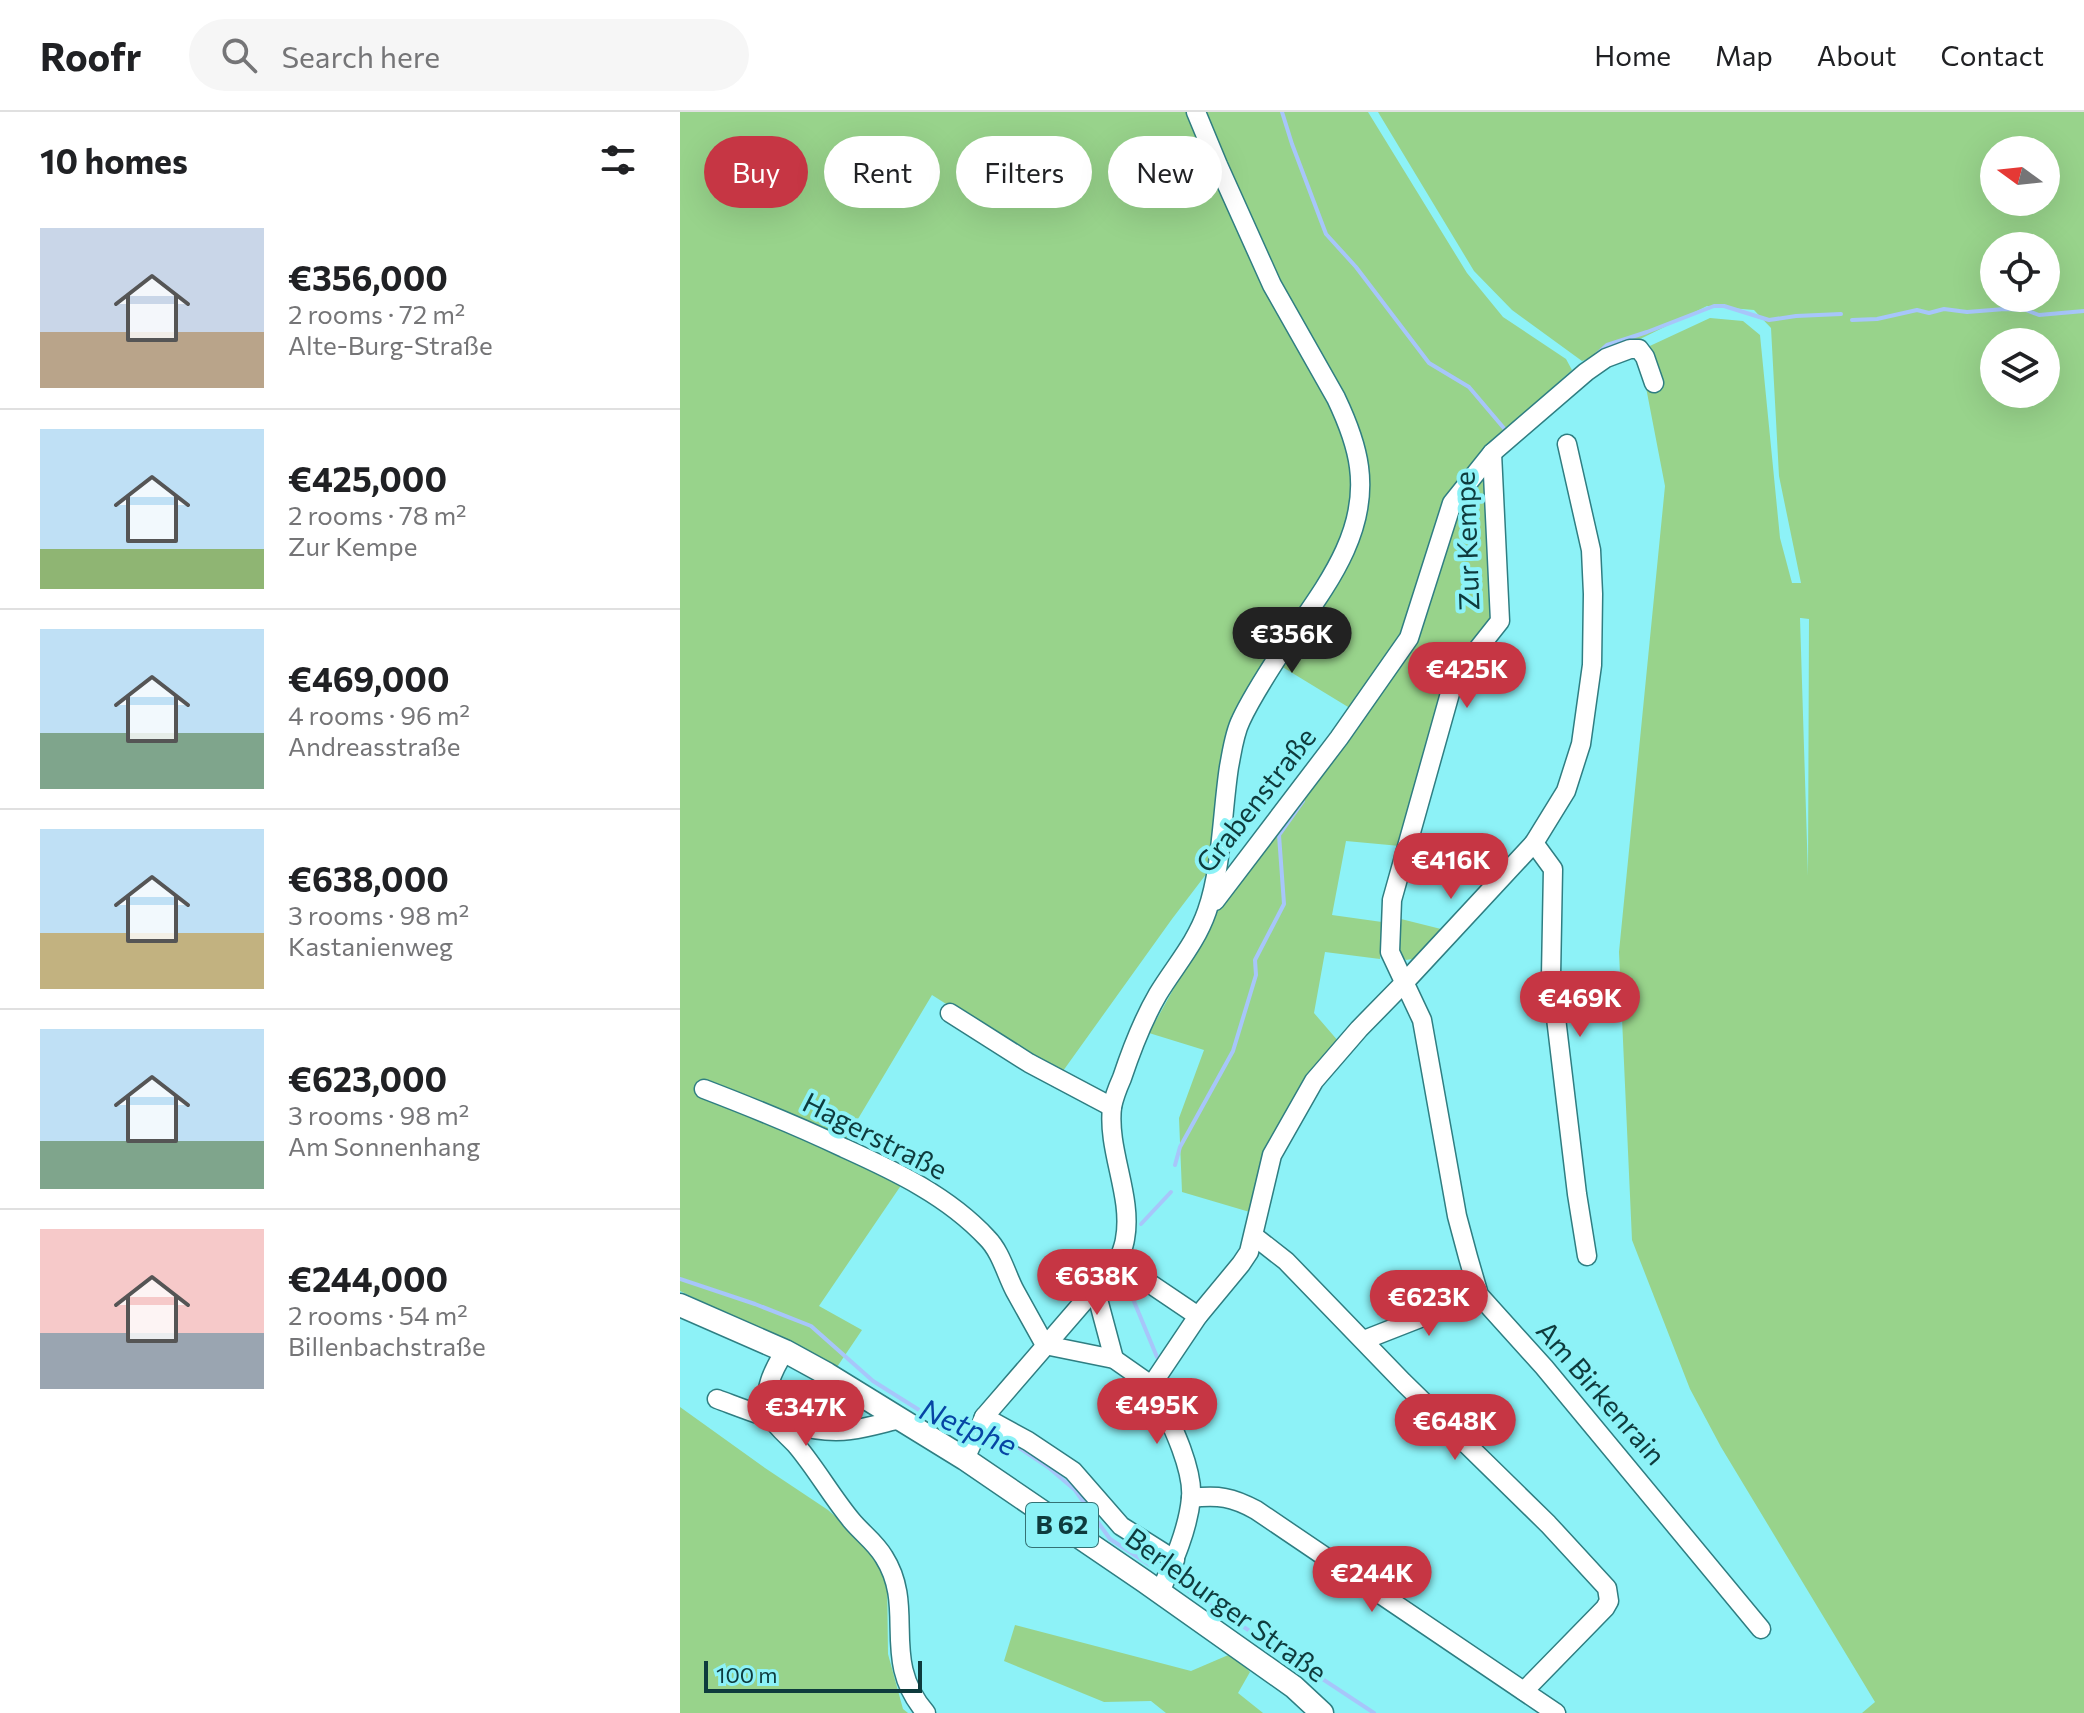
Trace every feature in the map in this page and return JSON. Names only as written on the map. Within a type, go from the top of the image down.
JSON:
[{"type":"main road","name":"Berleburger Straße","points":[[680,1305],[785,1351],[900,1419],[968,1452],[1294,1687],[1322,1713]]},
{"type":"street","points":[[968,1452],[982,1422],[1118,1262],[1125,1239],[1126,1213],[1112,1107],[1151,1008],[1193,943],[1207,913],[1214,890],[1232,751],[1240,722],[1284,647],[1332,577],[1349,545],[1357,515],[1359,467],[1344,415],[1272,285],[1196,112]]},
{"type":"street","name":"Grabenstraße","points":[[1207,913],[1331,750],[1409,638],[1452,503],[1492,453],[1606,358],[1639,349],[1654,383]]},
{"type":"street","points":[[1154,1387],[1159,1373],[1198,1316],[1249,1252],[1272,1155],[1314,1081],[1534,843],[1566,791],[1581,744],[1592,665],[1593,594],[1591,550],[1567,444]]},
{"type":"street","name":"Zur Kempe","points":[[1404,983],[1390,952],[1392,900],[1407,843],[1454,679],[1500,621],[1492,453]]},
{"type":"street","points":[[1534,843],[1553,869],[1551,976],[1587,1256]]},
{"type":"street","name":"Am Birkenrain","points":[[1404,983],[1422,1020],[1457,1216],[1479,1295],[1544,1367],[1761,1629]]},
{"type":"street","points":[[950,1013],[1029,1063],[1112,1107]]},
{"type":"street","name":"Hagerstraße","points":[[704,1089],[898,1172],[963,1216],[988,1238],[995,1249],[1045,1345]]},
{"type":"street","points":[[1254,1236],[1286,1261],[1320,1299],[1548,1524],[1607,1588],[1609,1601],[1605,1608],[1524,1691]]},
{"type":"street","points":[[1118,1262],[1198,1316]]},
{"type":"street","points":[[1095,1288],[1114,1359]]},
{"type":"street","points":[[1364,1340],[1479,1295]]},
{"type":"street","points":[[1045,1345],[1114,1359],[1154,1387],[1179,1444],[1188,1473],[1191,1498],[1175,1560],[1160,1592]]},
{"type":"street","points":[[785,1351],[769,1384],[771,1419],[799,1449],[851,1520],[884,1557],[898,1591],[902,1670],[914,1697],[926,1713]]},
{"type":"street","points":[[717,1399],[771,1419],[833,1431],[850,1431],[900,1419]]},
{"type":"street","points":[[982,1422],[1028,1441],[1073,1471],[1121,1526],[1175,1560]]},
{"type":"street","points":[[1191,1498],[1226,1497],[1256,1510],[1556,1713]]},
{"type":"green space","points":[[680,112],[1368,112],[1467,273],[1503,317],[1566,359],[1572,370],[1488,446],[1456,485],[1401,642],[1353,710],[1271,660],[1226,751],[1207,873],[1063,1071],[1022,1052],[932,995],[843,1144],[904,1181],[819,1306],[862,1330],[837,1367],[680,1291]]},
{"type":"green space","points":[[1378,112],[2084,112],[2084,1713],[1862,1713],[1875,1702],[1721,1447],[1690,1389],[1632,1240],[1619,952],[1665,486],[1639,351],[1710,318],[1743,321],[1760,335],[1780,538],[1792,583],[1801,583],[1779,476],[1771,328],[1754,310],[1707,306],[1630,344],[1582,361],[1512,310],[1474,271]],"holes":[[[1800,618],[1809,619],[1808,876]]]},
{"type":"green space","points":[[1490,462],[1496,618],[1447,676],[1400,846],[1346,841],[1332,915],[1382,922],[1380,959],[1325,952],[1314,1013],[1339,1042],[1311,1077],[1253,1213],[1182,1192],[1179,1118],[1204,1050],[1149,1033],[1214,916],[1256,862],[1411,641],[1456,503]]},
{"type":"green space","points":[[1397,918],[1441,929],[1418,958],[1406,960],[1394,950]]},
{"type":"green space","points":[[680,1407],[828,1510],[877,1553],[887,1576],[888,1654],[903,1709],[908,1713],[680,1713]]},
{"type":"green space","points":[[1015,1625],[1191,1671],[1233,1653],[1250,1672],[1238,1693],[1263,1713],[1166,1713],[1151,1701],[1104,1702],[1004,1661]]},
{"type":"waterway","points":[[1282,112],[1326,234],[1356,267],[1429,363],[1469,387],[1508,433]]},
{"type":"waterway","points":[[1597,354],[1607,345],[1714,306],[1724,306],[1769,320],[1841,314]]},
{"type":"waterway","points":[[1852,320],[1877,319],[1917,310],[1929,313],[1944,309],[1967,312],[2005,309],[2026,310],[2039,315],[2084,311]]},
{"type":"waterway","points":[[1175,1165],[1180,1147],[1233,1051],[1256,975],[1255,960],[1284,904],[1279,835],[1303,801]]},
{"type":"waterway","points":[[1141,1224],[1171,1192]]},
{"type":"waterway","points":[[1126,1276],[1157,1357]]},
{"type":"waterway","name":"Netphe","points":[[680,1279],[811,1326],[873,1381],[943,1425],[971,1432]]},
{"type":"waterway","name":"Netphe","points":[[983,1436],[1018,1447],[1048,1467],[1075,1490],[1110,1539],[1150,1565]]},
{"type":"waterway","name":"Netphe","points":[[1183,1587],[1374,1713]]}]
